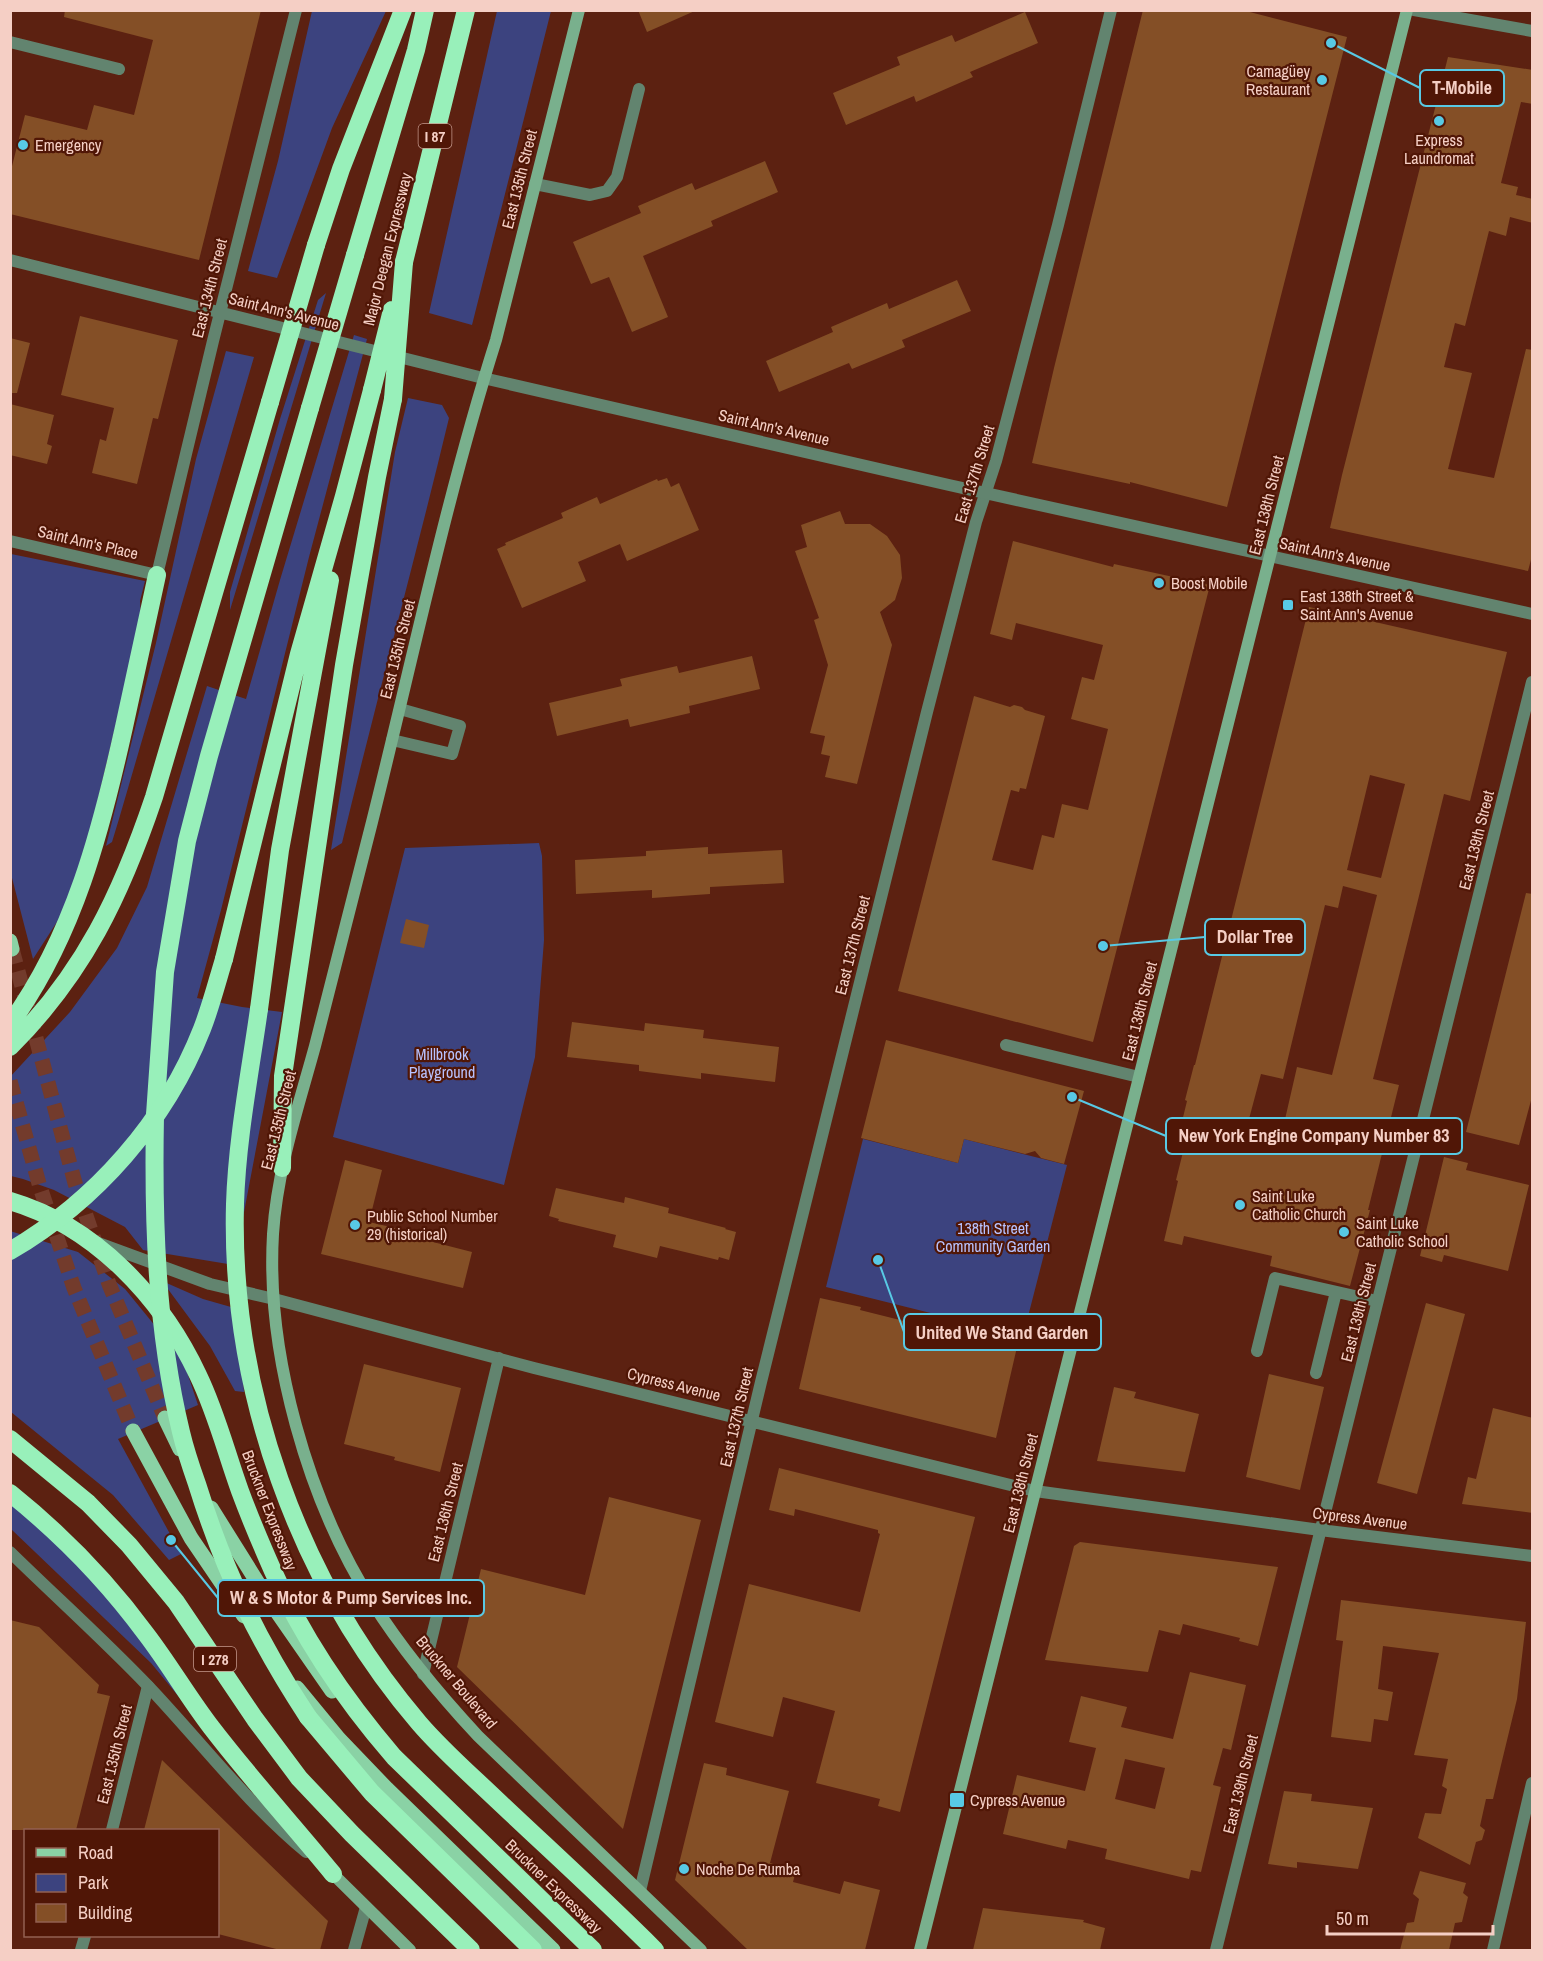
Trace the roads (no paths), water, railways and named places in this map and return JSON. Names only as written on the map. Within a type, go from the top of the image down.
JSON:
[{"type":"highway","points":[[10,1047],[47,1007],[80,963],[104,920],[132,859],[154,797],[316,245],[341,169],[403,10]]},
{"type":"highway","points":[[425,10],[416,50],[209,756],[188,841],[171,926],[160,1020],[155,1115],[156,1234],[165,1339],[181,1432],[205,1508],[233,1583],[249,1618],[308,1717],[372,1792],[532,1950]]},
{"type":"highway","name":"Major Deegan Expressway","points":[[344,496],[466,10]]},
{"type":"highway","points":[[282,1168],[283,1076],[286,1053],[344,665],[393,399],[404,262]]},
{"type":"highway","points":[[10,1251],[75,1204],[143,1135],[160,1111],[202,1028],[224,959],[298,654],[344,496]]},
{"type":"highway","points":[[344,496],[317,659],[280,850],[238,1170],[235,1201],[236,1270],[244,1343],[271,1451],[298,1526],[315,1564],[376,1668],[421,1725],[655,1950]]},
{"type":"highway","points":[[10,1024],[30,995],[54,952],[90,860],[114,771],[157,575]]},
{"type":"highway","name":"Bruckner Expressway","points":[[10,1201],[53,1219],[87,1239],[111,1257],[170,1323],[205,1390],[241,1492],[290,1609],[328,1672],[394,1757],[593,1950]]},
{"type":"highway","name":"I 278","points":[[10,1439],[110,1524],[152,1572],[201,1638],[278,1752],[322,1804],[471,1950]]},
{"type":"highway","points":[[10,1493],[62,1538],[117,1598],[146,1633],[222,1741],[333,1874]]},
{"type":"main road","name":"East 135th Street","points":[[274,1299],[273,1234],[282,1168],[341,948],[483,378],[495,340],[579,10]]},
{"type":"main road","name":"East 138th Street","points":[[920,1950],[1407,10]]},
{"type":"main road","name":"Bruckner Boulevard","points":[[274,1299],[279,1353],[300,1437],[329,1517],[348,1559],[371,1600],[423,1674],[478,1736],[701,1950]]},
{"type":"main road","points":[[165,1418],[226,1534],[328,1687],[372,1738],[421,1788],[593,1950]]},
{"type":"main road","points":[[133,1431],[191,1538],[231,1598],[296,1686],[339,1739],[387,1789],[553,1950]]},
{"type":"main road","points":[[333,1874],[410,1950]]},
{"type":"street","name":"East 134th Street","points":[[157,575],[296,10]]},
{"type":"street","name":"East 137th Street","points":[[640,1891],[752,1420],[927,712],[984,493],[996,461],[1058,225],[1111,10]]},
{"type":"street","points":[[1414,10],[1533,31]]},
{"type":"street","points":[[10,42],[120,69]]},
{"type":"street","points":[[535,184],[590,195],[607,191],[617,177],[639,89]]},
{"type":"street","name":"Saint Ann's Avenue","points":[[10,260],[483,378],[984,493],[1533,614]]},
{"type":"street","name":"Saint Ann's Place","points":[[10,541],[157,575]]},
{"type":"street","name":"East 139th Street","points":[[1216,1950],[1533,682]]},
{"type":"street","points":[[393,740],[452,754],[460,726],[400,709]]},
{"type":"street","points":[[1006,1045],[1139,1077]]},
{"type":"street","name":"Cypress Avenue","points":[[87,1239],[210,1284],[1035,1491],[1533,1556]]},
{"type":"street","points":[[1257,1351],[1275,1278],[1377,1301]]},
{"type":"street","points":[[1316,1373],[1336,1292]]},
{"type":"street","name":"East 136th Street","points":[[423,1674],[499,1358]]},
{"type":"street","points":[[10,1552],[148,1686],[227,1776],[280,1830],[333,1874]]},
{"type":"street","name":"East 135th Street","points":[[112,1829],[148,1686]]},
{"type":"street","points":[[1493,1950],[1533,1783]]},
{"type":"street","points":[[354,1950],[366,1907]]},
{"type":"tunnel","points":[[12,949],[75,1183],[109,1284],[165,1418]]},
{"type":"tunnel","points":[[10,1081],[40,1187],[74,1288],[133,1431]]},
{"type":"place","name":"T-Mobile","points":[[1331,43]]},
{"type":"place","name":"Camagüey Restaurant","points":[[1322,80]]},
{"type":"place","name":"Express Laundromat","points":[[1439,121]]},
{"type":"place","name":"Emergency","points":[[23,145]]},
{"type":"place","name":"Boost Mobile","points":[[1159,583]]},
{"type":"place","name":"East 138th Street & Saint Ann's Avenue","points":[[1288,605]]},
{"type":"place","name":"Dollar Tree","points":[[1103,946]]},
{"type":"place","name":"New York Engine Company Number 83","points":[[1072,1097]]},
{"type":"place","name":"Saint Luke Catholic Church","points":[[1240,1205]]},
{"type":"place","name":"Public School Number 29 (historical)","points":[[355,1225]]},
{"type":"place","name":"Saint Luke Catholic School","points":[[1344,1232]]},
{"type":"place","name":"United We Stand Garden","points":[[878,1260]]},
{"type":"place","name":"W & S Motor & Pump Services Inc.","points":[[171,1540]]},
{"type":"place","name":"Cypress Avenue","points":[[957,1800]]},
{"type":"place","name":"Noche De Rumba","points":[[684,1869]]},
{"type":"park label","name":"Millbrook Playground","points":[[442,1063]]},
{"type":"park label","name":"138th Street Community Garden","points":[[993,1237]]}]
